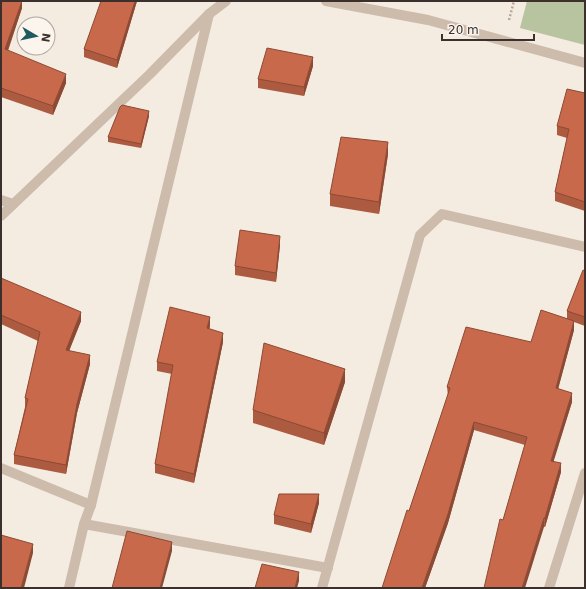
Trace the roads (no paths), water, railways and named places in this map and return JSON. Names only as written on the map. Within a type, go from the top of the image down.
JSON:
[{"type":"street","points":[[1,216],[150,74],[209,14],[226,1]]},
{"type":"street","points":[[326,1],[428,20],[585,63]]},
{"type":"street","points":[[69,588],[84,524],[91,505],[209,14]]},
{"type":"street","points":[[1,200],[13,204]]},
{"type":"street","points":[[322,588],[420,235],[442,214],[585,247]]},
{"type":"street","points":[[1,468],[91,505]]},
{"type":"street","points":[[549,588],[585,473]]},
{"type":"street","points":[[84,524],[328,568]]}]
